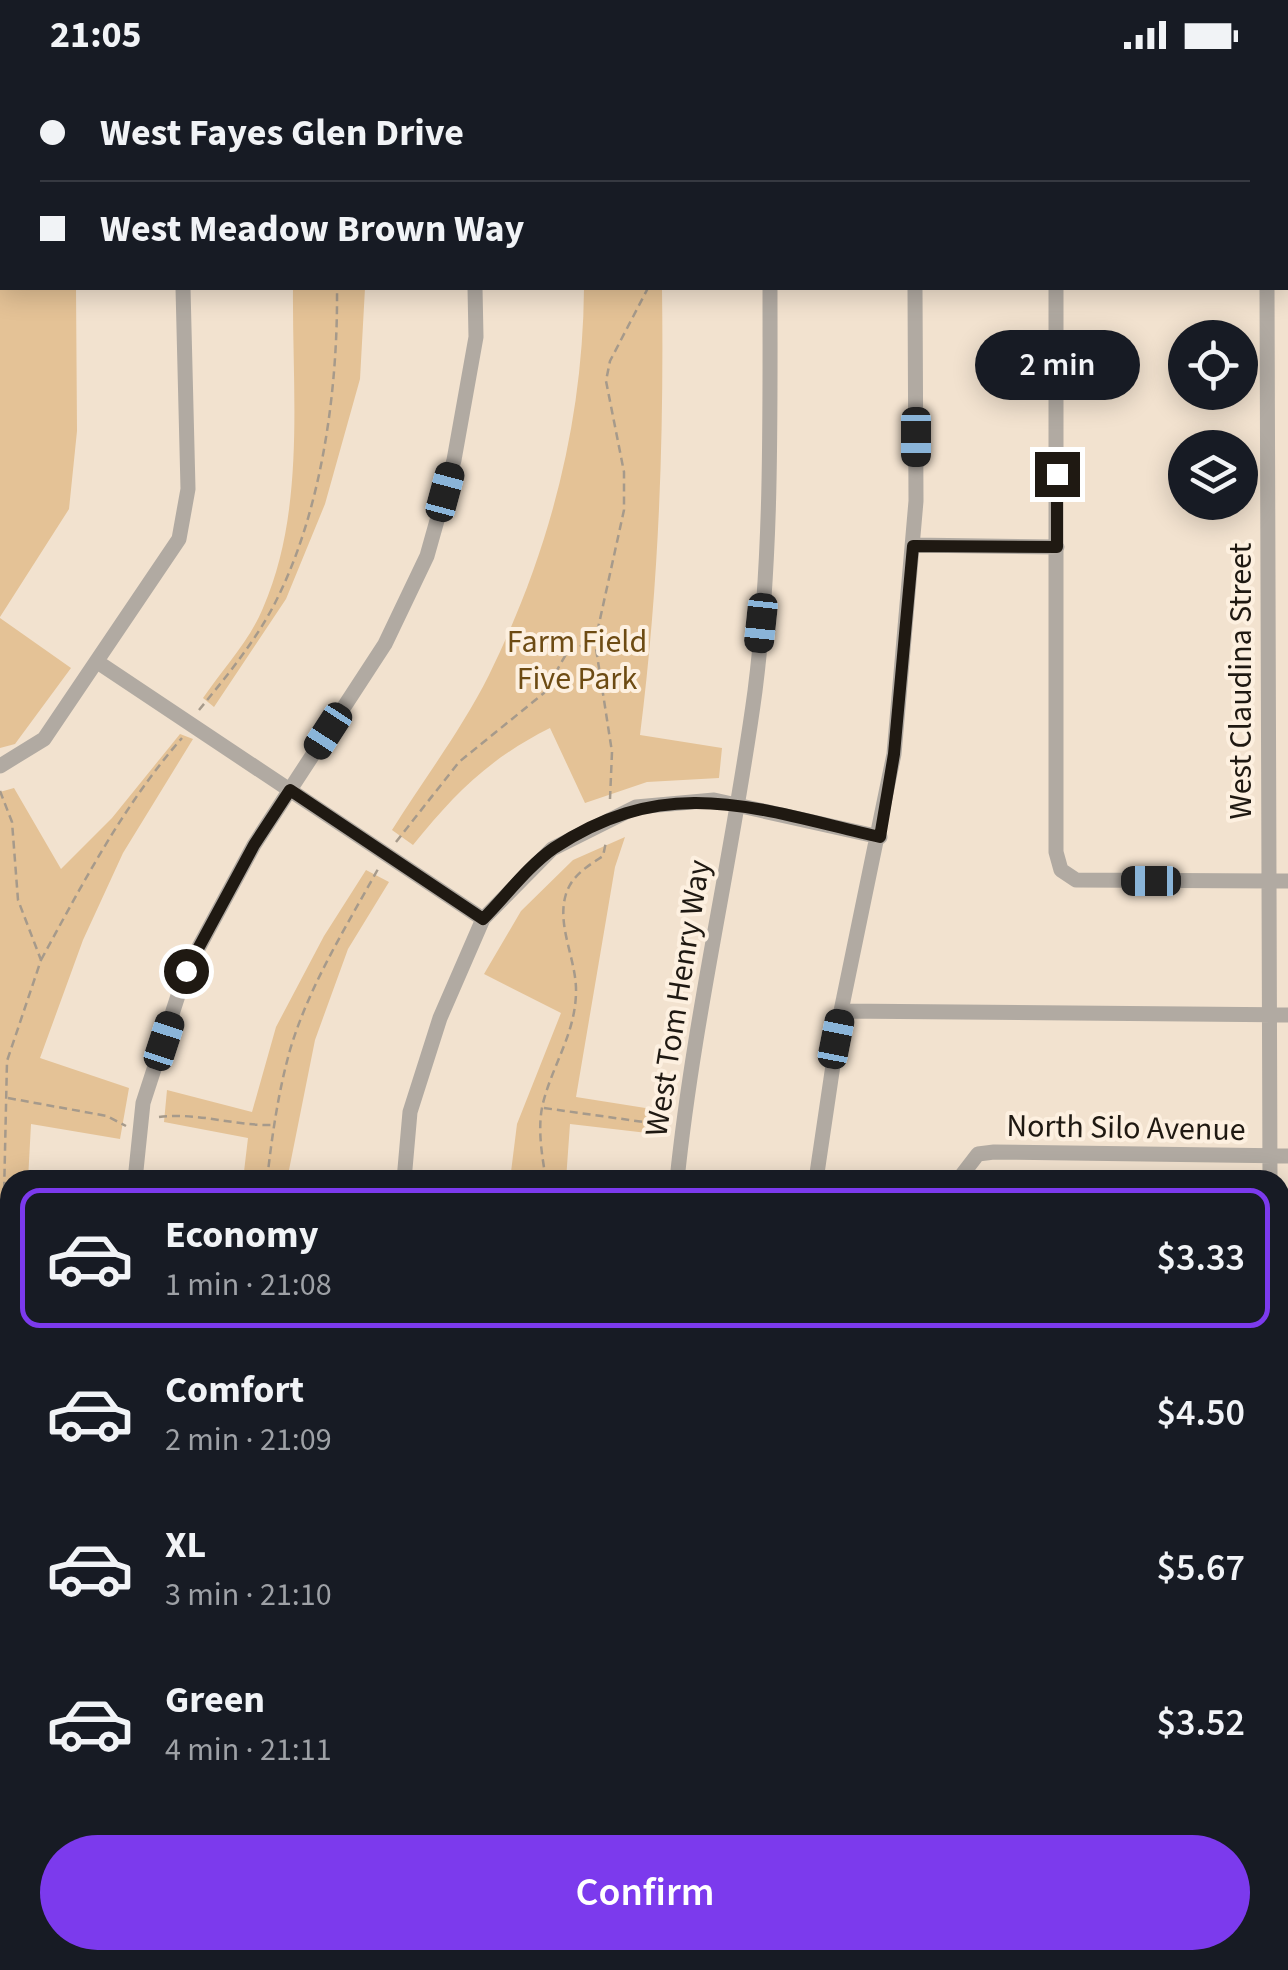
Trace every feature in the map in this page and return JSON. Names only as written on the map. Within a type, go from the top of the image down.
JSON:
[{"type":"street","points":[[0,766],[44,740],[179,539],[188,489],[183,290]]},
{"type":"street","points":[[136,1170],[142,1102],[186,971],[254,845],[384,644],[427,556],[454,460],[470,372],[476,336],[475,290]]},
{"type":"street","name":"West Tom Henry Way","points":[[677,1170],[688,1070],[755,690],[771,522],[770,290]]},
{"type":"street","points":[[817,1170],[863,892],[880,837],[894,754],[913,546],[915,290]]},
{"type":"street","points":[[1056,290],[1056,852],[1061,870],[1076,880],[1288,881]]},
{"type":"street","name":"West Claudina Street","points":[[1267,290],[1269,882],[1280,1015],[1270,1170]]},
{"type":"street","points":[[913,546],[1057,547]]},
{"type":"street","points":[[99,663],[483,919]]},
{"type":"street","points":[[405,1170],[410,1112],[440,1018],[483,919],[552,849],[636,807],[714,800],[880,837]]},
{"type":"street","points":[[841,1012],[1280,1015]]},
{"type":"street","name":"North Silo Avenue","points":[[964,1170],[978,1154],[994,1152],[1288,1156]]},
{"type":"path","points":[[2,1170],[7,1061],[41,960],[83,882],[275,603],[302,534],[322,456],[337,290]]},
{"type":"path","points":[[545,1170],[540,1134],[542,1108],[571,1034],[576,991],[563,918],[566,892],[580,870],[603,856],[610,821],[612,752],[595,642],[624,510],[624,472],[606,380],[610,360],[647,290]]},
{"type":"path","points":[[268,1170],[273,1126],[291,1049],[325,966],[386,854],[459,762],[544,693],[569,649],[595,642]]},
{"type":"path","points":[[0,792],[12,822],[18,900],[41,960]]},
{"type":"path","points":[[6,1098],[107,1116],[140,1134],[153,1118],[188,1113],[249,1126],[273,1126]]},
{"type":"path","points":[[542,1108],[682,1128]]},
{"type":"green space","points":[[0,290],[76,290],[77,431],[69,509],[0,617]]},
{"type":"green space","points":[[293,290],[365,290],[360,379],[325,504],[286,599],[214,707],[203,698],[257,620],[277,570],[291,491]]},
{"type":"green space","name":"Farm Field Five Park","points":[[584,290],[662,290],[659,512],[640,735],[722,748],[719,778],[647,782],[585,803],[550,728],[475,778],[413,845],[392,830],[489,675],[545,535],[569,438],[582,339]]},
{"type":"green space","points":[[0,618],[71,668],[15,744],[0,748]]},
{"type":"green space","points":[[180,734],[193,739],[123,853],[83,940],[40,1058],[129,1088],[120,1139],[31,1124],[29,1170],[0,1170],[0,792],[14,788],[61,869],[112,818]]},
{"type":"green space","points":[[625,837],[615,867],[576,1097],[658,1110],[656,1134],[570,1124],[567,1170],[511,1170],[517,1124],[561,1013],[484,974],[521,911],[573,860]]},
{"type":"green space","points":[[366,870],[389,882],[348,949],[315,1040],[289,1170],[244,1170],[248,1138],[164,1122],[167,1090],[252,1112],[276,1027],[324,936]]},
{"type":"route","points":[[186,971],[254,845],[290,790],[483,919],[552,849],[636,807],[714,800],[880,837],[894,754],[913,546],[1057,547],[1057,474]]}]
